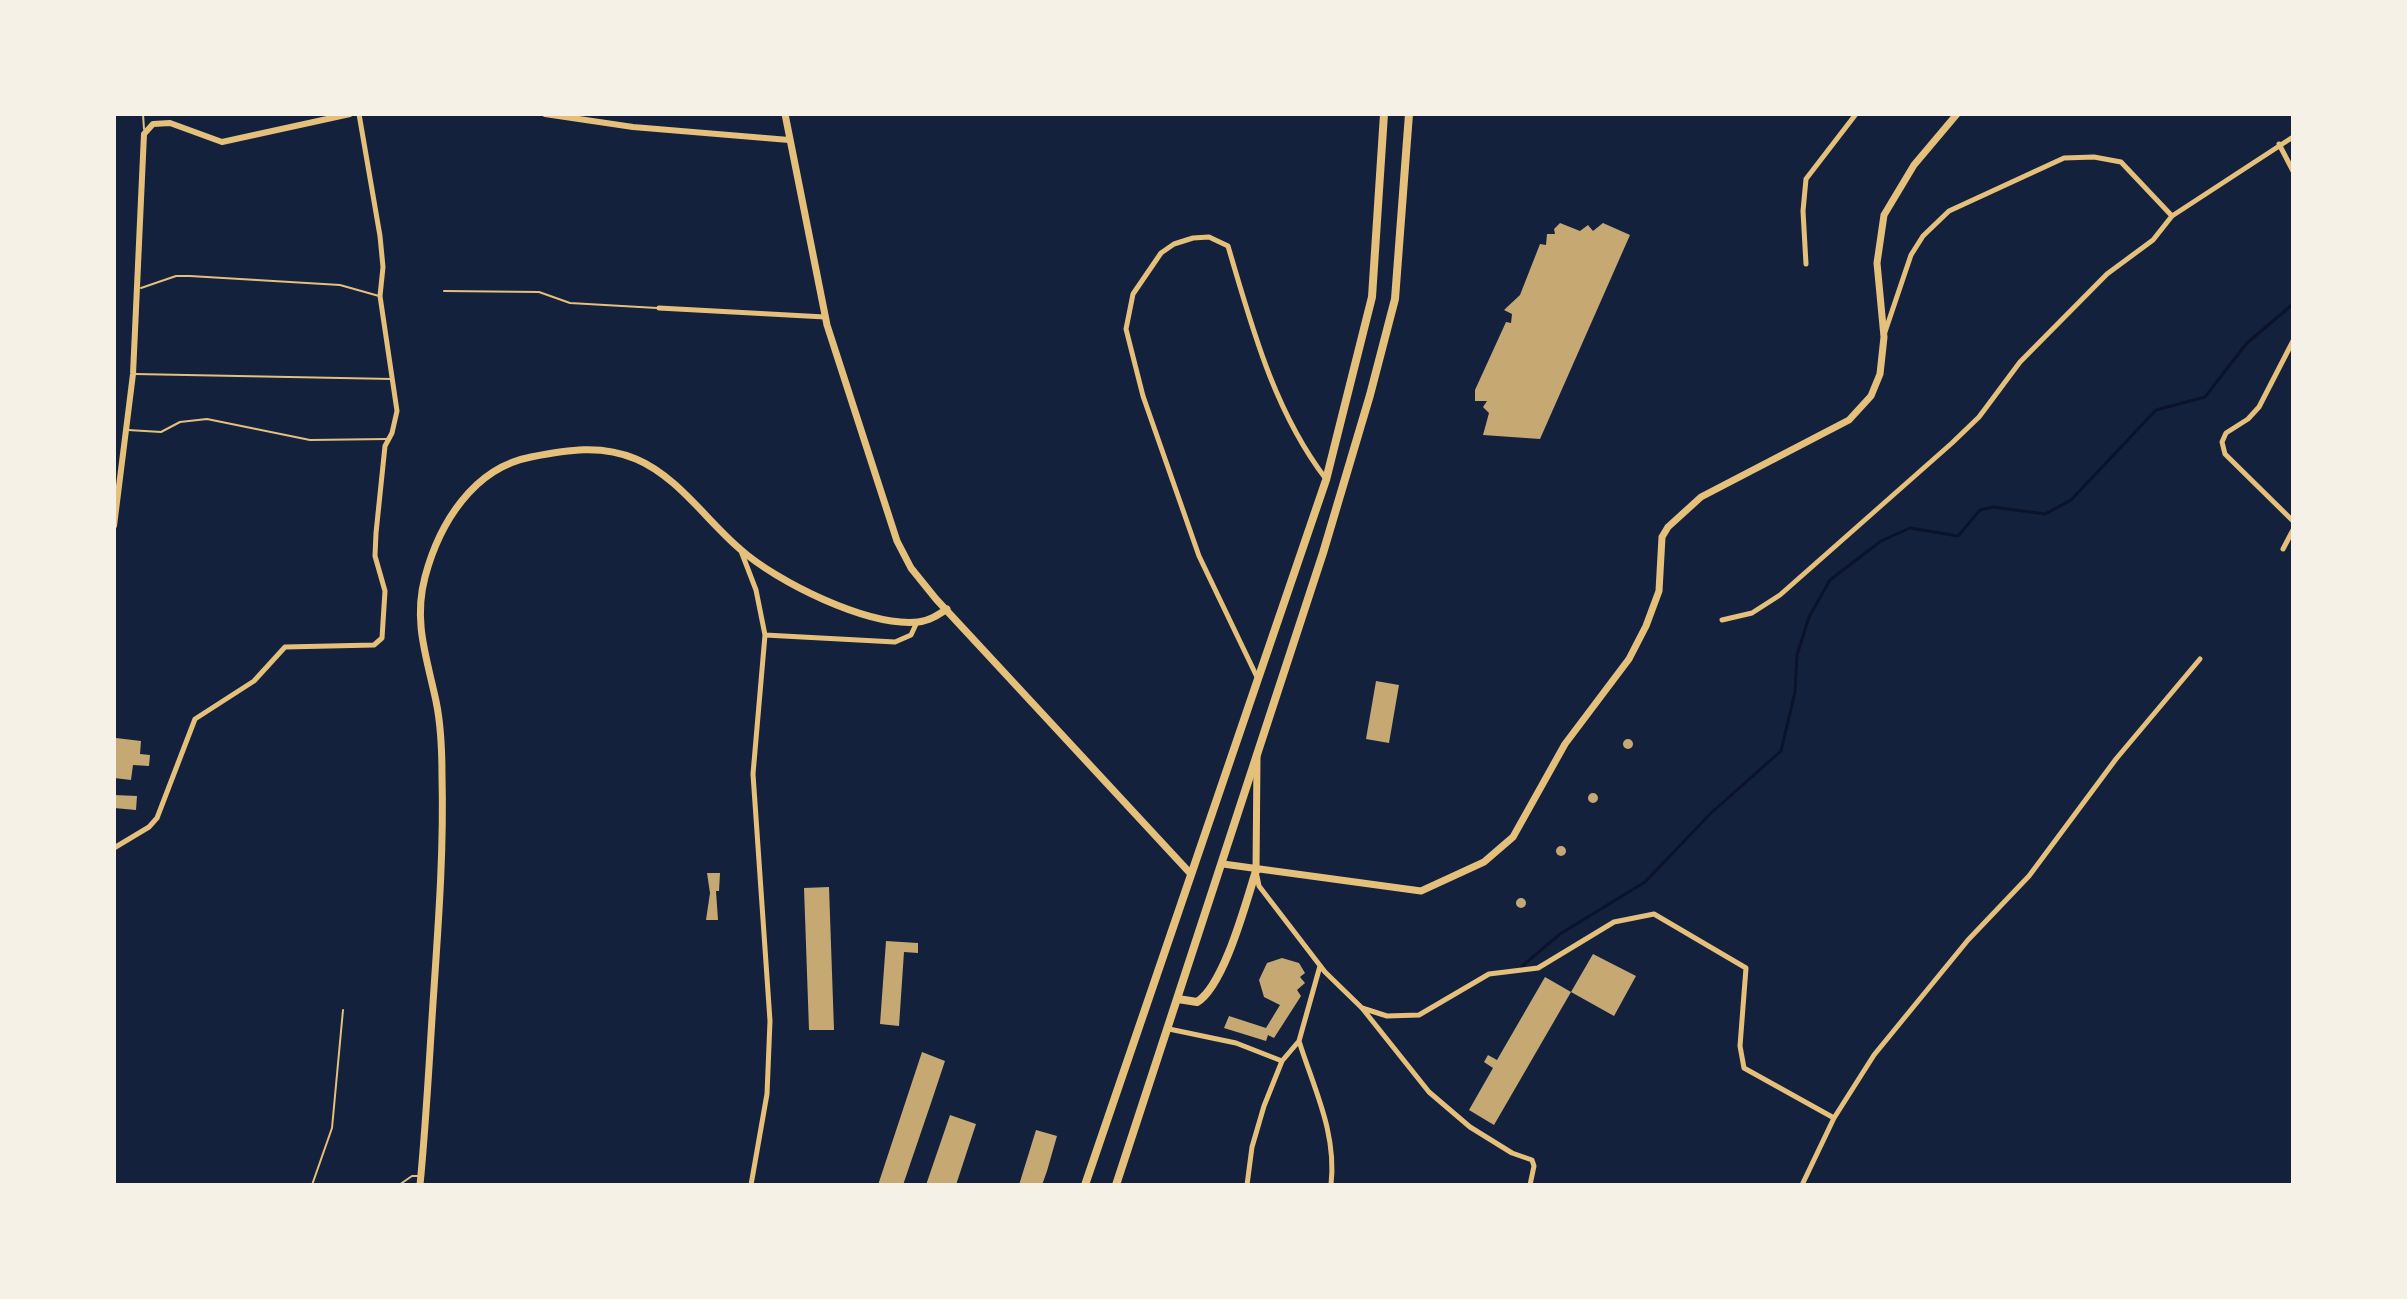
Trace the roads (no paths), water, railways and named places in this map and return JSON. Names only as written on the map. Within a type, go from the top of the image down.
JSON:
[{"type":"highway","points":[[1085,1185],[1326,480],[1372,297],[1384,114]]},
{"type":"highway","points":[[1116,1185],[1323,553],[1395,299],[1409,114]]},
{"type":"highway","points":[[1178,999],[1197,1002],[1206,995],[1231,943],[1256,871]]},
{"type":"main road","points":[[785,114],[825,317],[897,541],[922,583],[1190,873]]},
{"type":"main road","points":[[1223,864],[1256,871],[1421,891],[1497,853],[1513,837],[1565,744],[1629,659],[1646,626],[1659,591],[1662,537],[1668,527],[1701,497],[1849,420],[1871,396],[1880,374],[1884,337],[1877,263],[1884,215],[1914,165],[1957,114]]},
{"type":"main road","points":[[420,1185],[438,934],[442,777],[436,701],[420,634],[420,606],[424,579],[439,533],[466,495],[505,465],[527,457],[598,448],[639,459],[680,491],[741,550],[771,572],[812,594],[866,614],[917,622],[947,609]]},
{"type":"main road","points":[[1256,871],[1258,746]]},
{"type":"street","points":[[114,526],[133,374],[144,134],[153,124],[170,123],[222,142],[350,114]]},
{"type":"street","points":[[114,848],[149,827],[177,771],[195,719],[254,681],[285,647],[374,645],[382,638],[385,591],[375,550],[387,439],[392,433],[397,411],[380,296],[383,267],[380,236],[359,114]]},
{"type":"street","points":[[545,114],[629,127],[789,140]]},
{"type":"street","points":[[1806,264],[1803,191],[1806,179],[1856,114]]},
{"type":"street","points":[[1722,620],[1752,613],[1780,595],[1952,443],[2049,331],[2119,263],[2153,240],[2172,216],[2293,137]]},
{"type":"street","points":[[2279,144],[2293,171]]},
{"type":"street","points":[[1884,337],[1900,283],[1923,236],[1949,211],[2053,162],[2074,156],[2121,162],[2172,216]]},
{"type":"street","points":[[1258,678],[1199,556],[1143,396],[1126,329],[1133,294],[1161,253],[1193,238],[1209,237],[1228,246],[1275,389],[1293,432],[1326,480]]},
{"type":"street","points":[[659,308],[825,317]]},
{"type":"street","points":[[2293,341],[2259,407],[2248,419],[2226,433],[2222,442],[2225,454],[2293,521]]},
{"type":"street","points":[[2283,549],[2293,530]]},
{"type":"street","points":[[741,550],[756,590],[765,635],[753,774],[770,1021],[767,1094],[751,1185]]},
{"type":"street","points":[[765,635],[895,642],[911,635],[917,622]]},
{"type":"street","points":[[1802,1185],[1834,1118],[1874,1055],[1968,940],[2029,876],[2116,759],[2200,659]]},
{"type":"street","points":[[1256,871],[1259,886],[1320,965],[1362,1008],[1446,1109],[1512,1153],[1529,1158],[1534,1166],[1530,1185]]},
{"type":"street","points":[[1362,1008],[1387,1016],[1419,1015],[1489,974],[1538,968],[1614,922],[1654,914],[1746,968],[1740,1046],[1744,1068],[1834,1118]]},
{"type":"street","points":[[1247,1185],[1252,1147],[1282,1061],[1299,1041],[1320,965]]},
{"type":"street","points":[[1169,1029],[1236,1043],[1282,1061]]},
{"type":"street","points":[[1299,1041],[1328,1128],[1333,1159],[1331,1185]]},
{"type":"lane","points":[[143,114],[144,134]]},
{"type":"lane","points":[[136,289],[176,276],[190,276],[340,285],[380,296]]},
{"type":"lane","points":[[444,291],[539,292],[570,303],[659,308]]},
{"type":"lane","points":[[133,374],[392,379]]},
{"type":"lane","points":[[127,430],[161,432],[180,422],[207,419],[310,440],[387,439]]},
{"type":"lane","points":[[312,1185],[332,1128],[343,1010]]},
{"type":"lane","points":[[399,1185],[412,1176],[421,1176]]},
{"type":"waterway","points":[[1521,967],[1560,934],[1645,882],[1711,813],[1781,751],[1795,692],[1797,655],[1809,617],[1830,580],[1881,541],[1910,528],[1958,536],[1980,510],[1993,507],[2045,514],[2071,500],[2156,410],[2205,397],[2246,344],[2293,304]]}]
